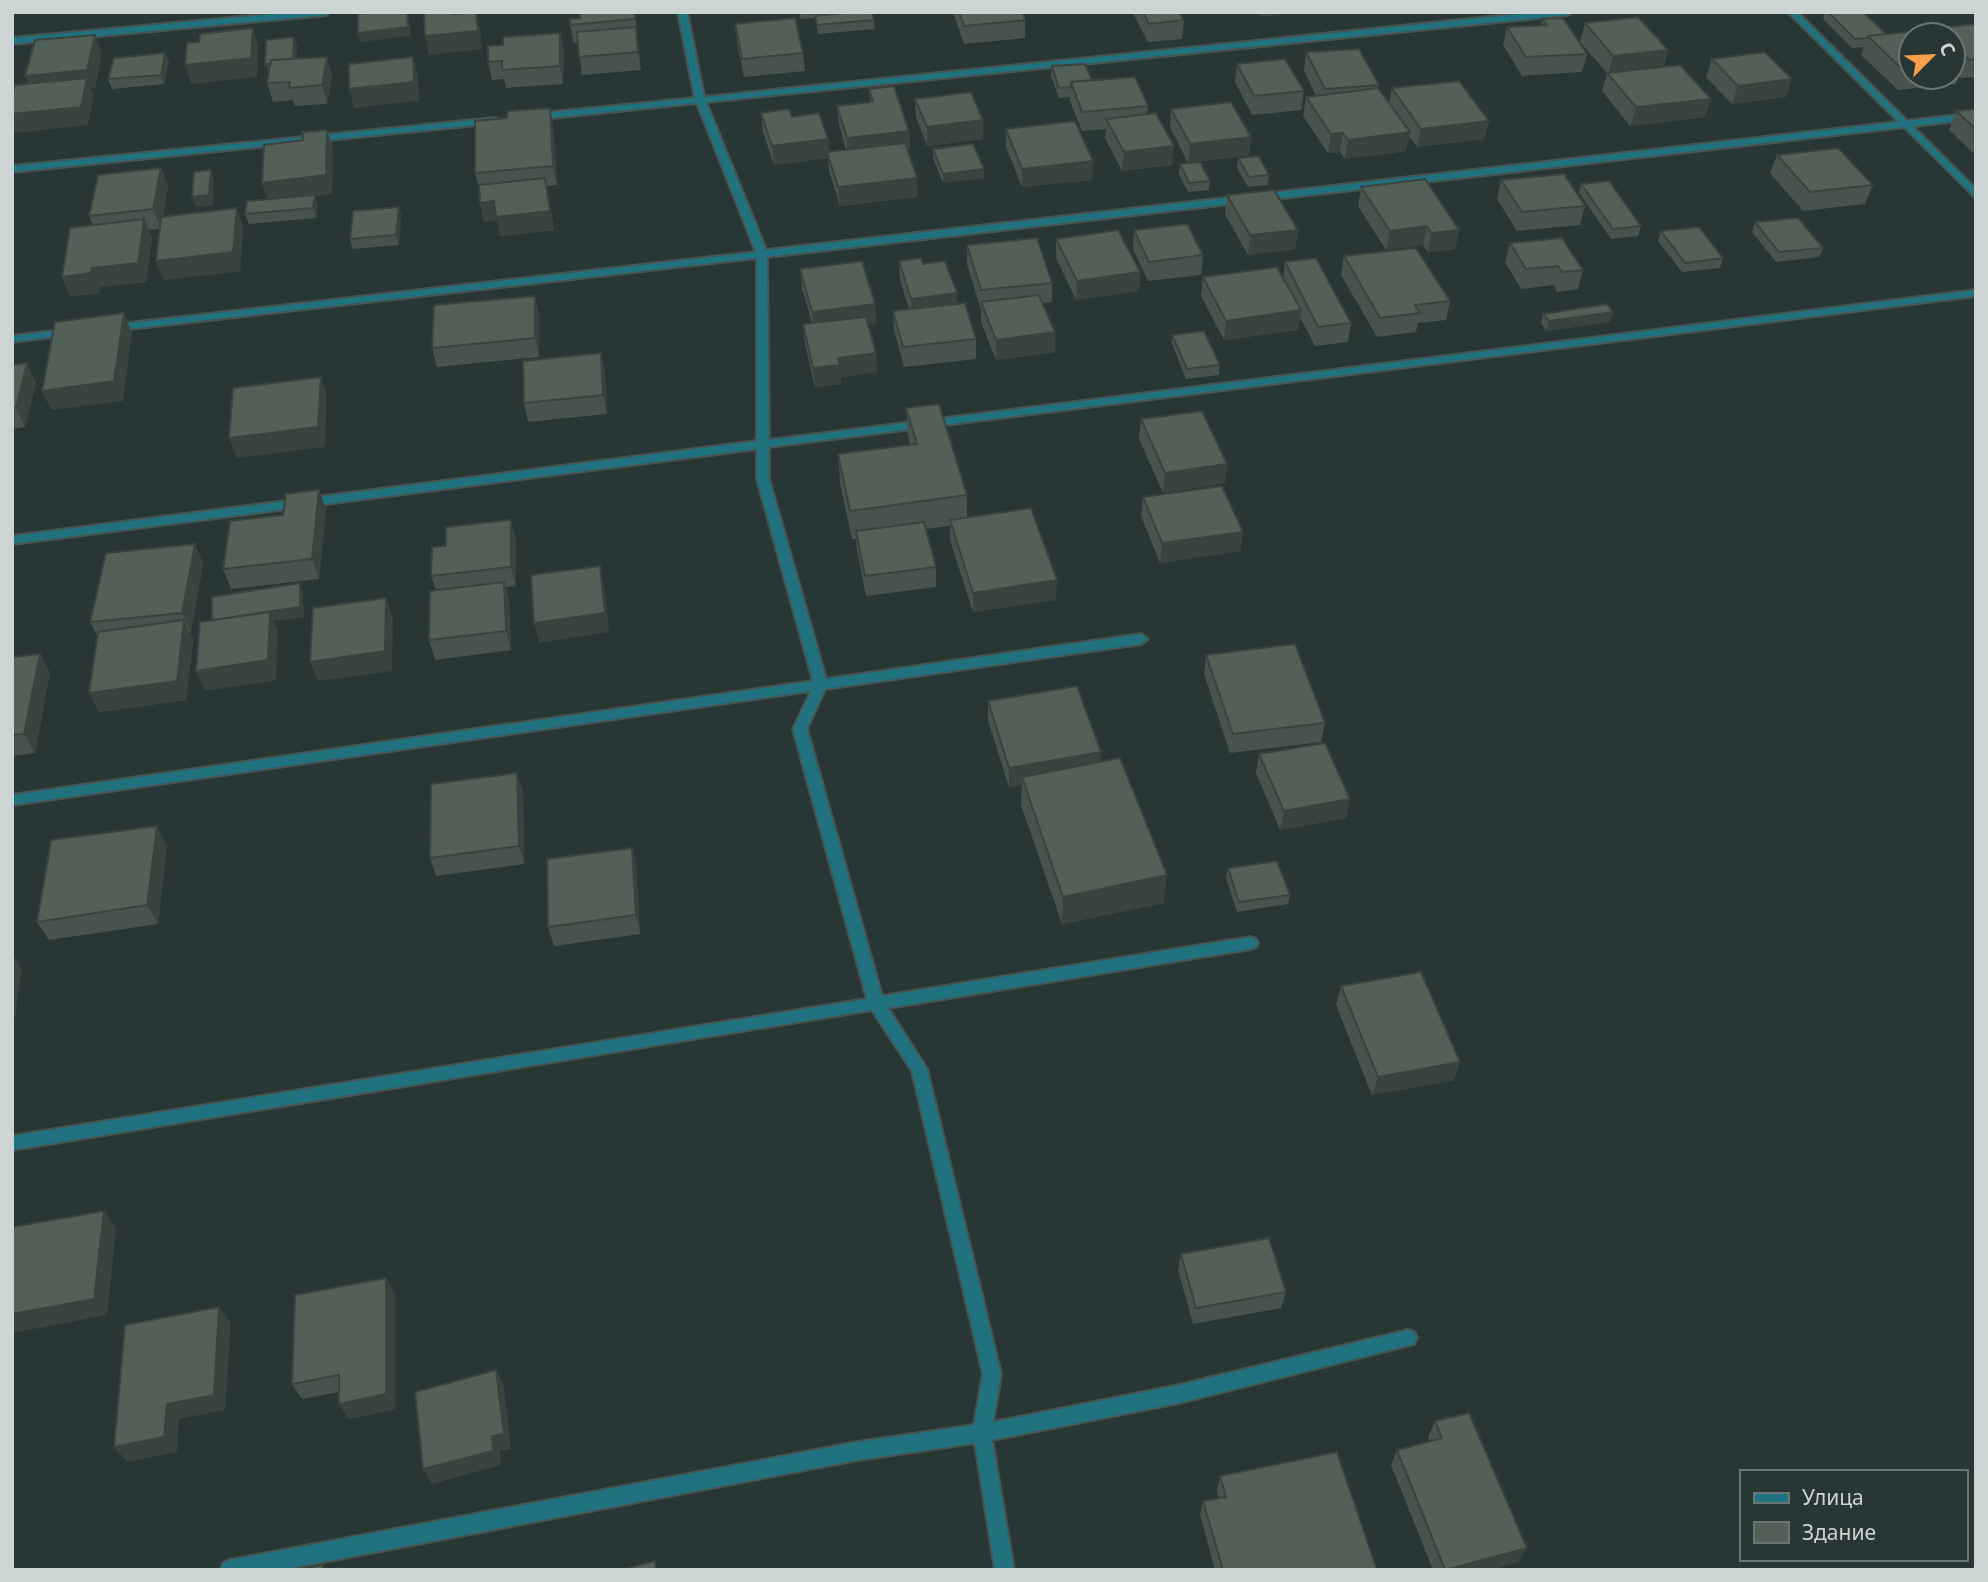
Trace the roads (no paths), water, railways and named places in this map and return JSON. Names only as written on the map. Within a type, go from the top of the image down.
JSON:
[{"type":"street","points":[[12,41],[326,12]]},
{"type":"street","points":[[682,12],[700,100],[762,254],[763,479],[821,684],[800,729],[877,1003],[919,1069],[992,1374],[982,1433],[1006,1570]]},
{"type":"street","points":[[521,118],[1568,12]]},
{"type":"street","points":[[1792,12],[1976,195]]},
{"type":"street","points":[[96,329],[1976,116]]},
{"type":"street","points":[[12,169],[507,119]]},
{"type":"street","points":[[12,540],[764,443],[1976,293]]},
{"type":"street","points":[[12,339],[82,331]]},
{"type":"street","points":[[12,800],[1141,639]]},
{"type":"street","points":[[12,1143],[1251,943]]},
{"type":"street","points":[[230,1570],[858,1451],[982,1433],[1179,1394],[1408,1338]]}]
